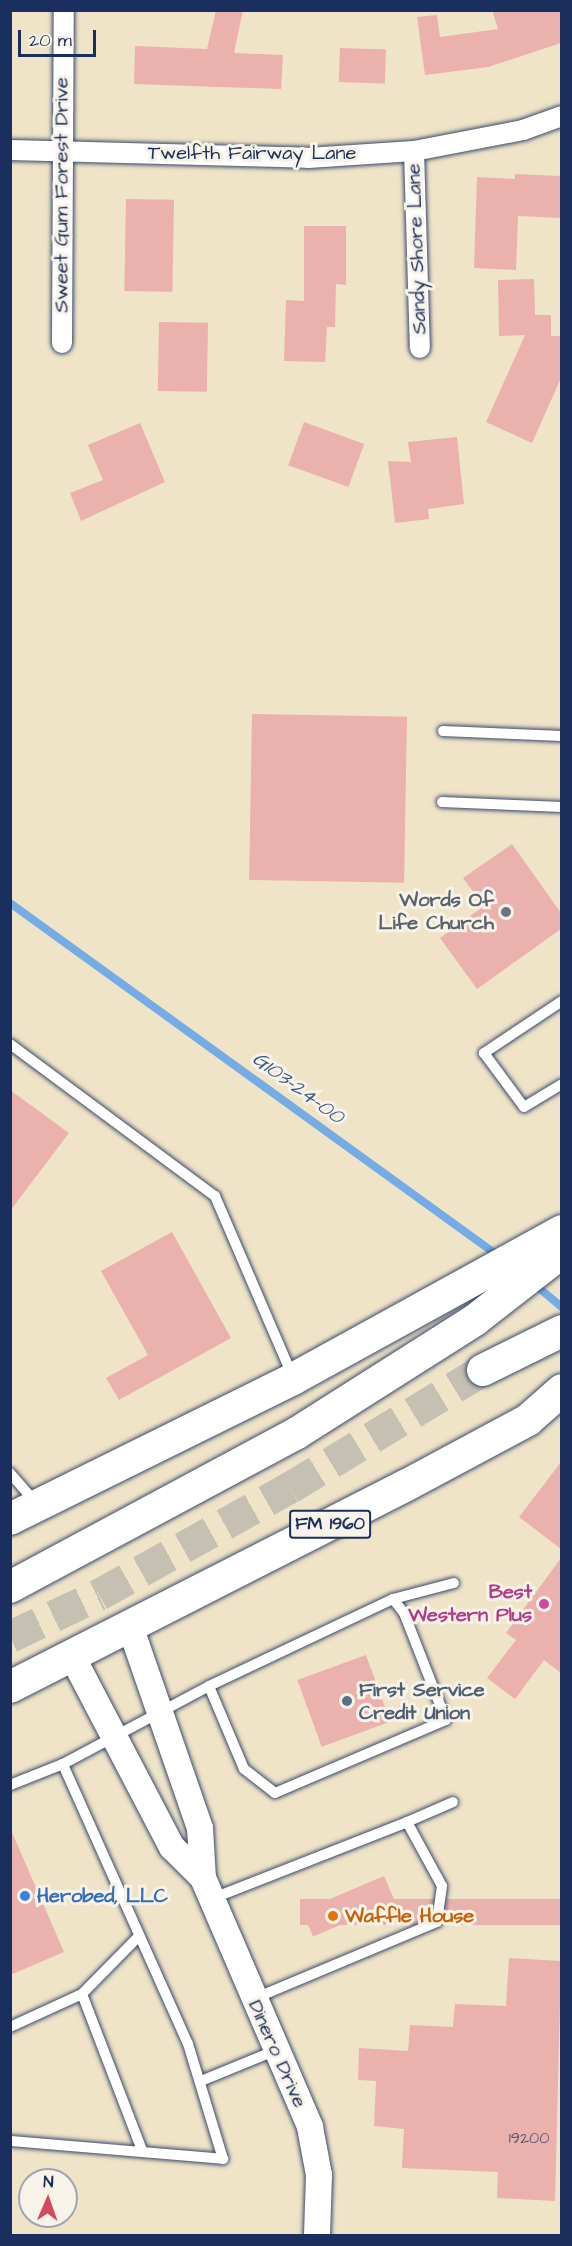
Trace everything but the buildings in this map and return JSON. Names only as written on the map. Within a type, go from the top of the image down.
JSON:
[{"type":"main road","points":[[24,1512],[293,1378],[443,1298],[561,1231]]},
{"type":"main road","points":[[10,1587],[297,1433],[476,1320],[561,1252]]},
{"type":"main road","points":[[483,1370],[561,1331]]},
{"type":"main road","name":"FM 1960","points":[[10,1687],[528,1420],[561,1390]]},
{"type":"street","name":"Sweet Gum Forest Drive","points":[[62,343],[61,151],[64,10]]},
{"type":"street","name":"Twelfth Fairway Lane","points":[[10,150],[308,158],[414,151],[523,130],[561,116]]},
{"type":"street","name":"Sandy Shore Lane","points":[[414,151],[420,348]]},
{"type":"street","name":"Dinero Drive","points":[[130,1626],[200,1828],[207,1889],[274,2051],[310,2127],[319,2175],[316,2235]]},
{"type":"street","name":"Dinero Drive","points":[[72,1656],[172,1847],[207,1889]]},
{"type":"lane","points":[[443,731],[561,736]]},
{"type":"lane","points":[[442,802],[561,807]]},
{"type":"lane","points":[[561,1001],[484,1053],[524,1107],[561,1084]]},
{"type":"lane","points":[[10,1044],[215,1196],[293,1378]]},
{"type":"lane","points":[[10,1473],[24,1512]]},
{"type":"lane","points":[[10,1785],[63,1764],[209,1686],[393,1599],[453,1583]]},
{"type":"lane","points":[[209,1686],[244,1768],[275,1792],[446,1720],[404,1613],[393,1599]]},
{"type":"lane","points":[[10,2141],[142,2150],[223,2159],[201,2081],[63,1764]]},
{"type":"lane","points":[[207,1889],[406,1822],[453,1802]]},
{"type":"lane","points":[[252,1999],[437,1922],[442,1886],[406,1822]]},
{"type":"lane","points":[[10,2027],[82,1994],[138,1937]]},
{"type":"lane","points":[[82,1994],[142,2150]]},
{"type":"lane","points":[[201,2081],[274,2051]]},
{"type":"waterway","name":"G103-24-00","points":[[10,903],[500,1257]]},
{"type":"waterway","name":"G103-24-00","points":[[533,1283],[562,1307]]},
{"type":"tunnel","points":[[10,1637],[99,1595],[290,1488],[483,1370]]},
{"type":"place","name":"Words Of Life Church","points":[[506,912]]},
{"type":"place","name":"Best Western Plus","points":[[544,1604]]},
{"type":"place","name":"First Service Credit Union","points":[[347,1701]]},
{"type":"place","name":"Herobed, LLC","points":[[25,1896]]},
{"type":"place","name":"Waffle House","points":[[333,1916]]}]
